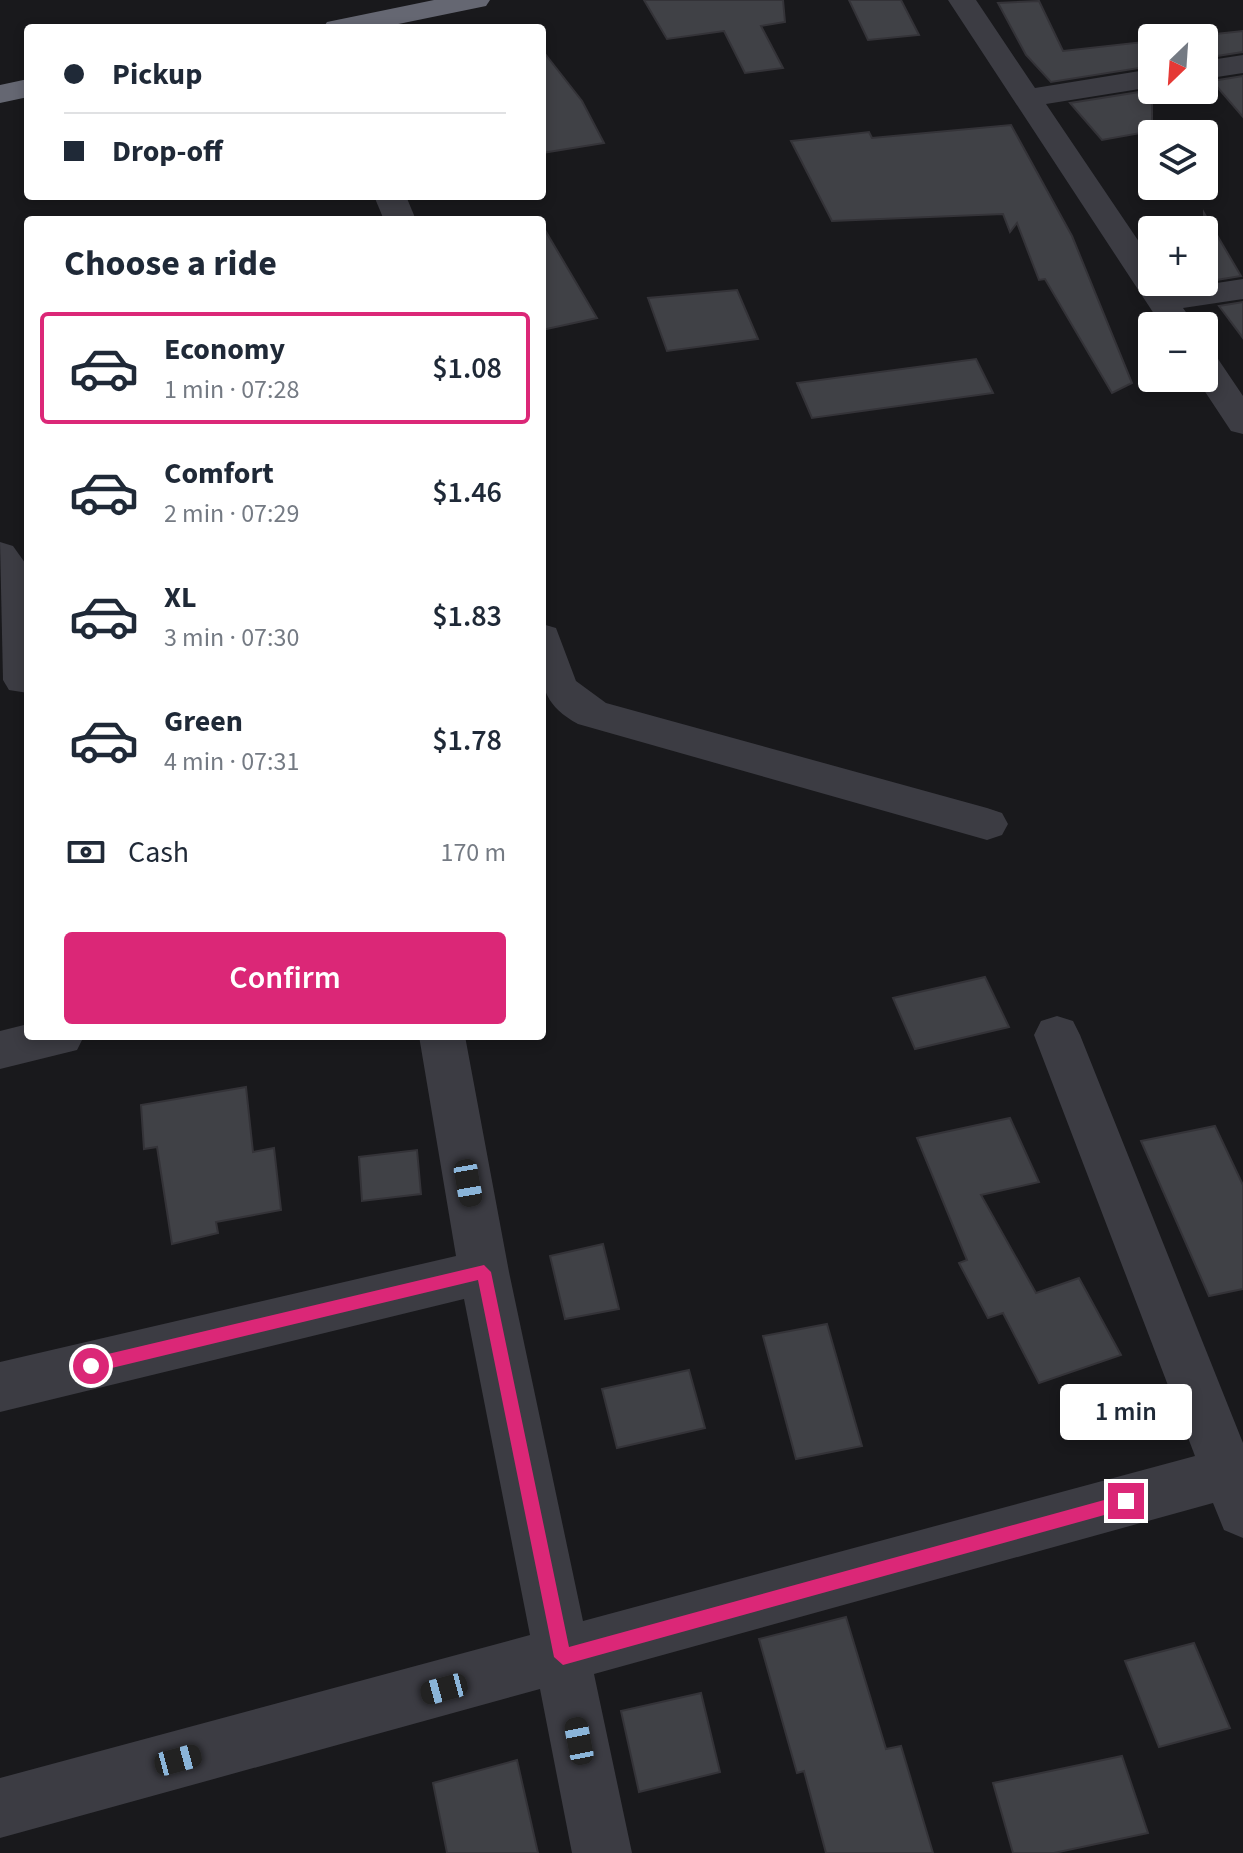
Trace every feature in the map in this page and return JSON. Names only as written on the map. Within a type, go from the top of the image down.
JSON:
[{"type":"highway","points":[[357,24],[476,0]]},
{"type":"highway","points":[[0,94],[24,89]]},
{"type":"street","points":[[962,0],[1169,312]]},
{"type":"street","points":[[1218,68],[1243,64]]},
{"type":"street","points":[[1029,98],[1138,80]]},
{"type":"street","points":[[1173,312],[1243,289]]},
{"type":"street","points":[[1218,385],[1243,423]]},
{"type":"street","points":[[0,555],[13,574],[23,680]]},
{"type":"street","points":[[546,651],[557,685],[575,708],[609,721],[987,824]]},
{"type":"street","points":[[0,1808],[563,1657],[1237,1485],[1057,1035]]},
{"type":"street","points":[[0,1050],[44,1040]]},
{"type":"street","points":[[443,1040],[484,1272],[602,1853]]},
{"type":"street","points":[[0,1387],[484,1272]]},
{"type":"building","points":[[644,0],[783,0],[785,22],[761,26],[783,68],[745,73],[724,31],[667,39]]},
{"type":"building","points":[[849,0],[901,0],[919,35],[868,40]]},
{"type":"building","points":[[1039,1],[1063,51],[1138,43],[1138,68],[1051,82],[1026,55],[998,3]]},
{"type":"building","points":[[1243,31],[1243,52],[1218,56],[1218,34]]},
{"type":"building","points":[[546,55],[582,101],[604,143],[546,152]]},
{"type":"building","points":[[1243,76],[1243,117],[1218,88],[1218,80]]},
{"type":"building","points":[[1138,92],[1138,104],[1152,104],[1152,120],[1138,120],[1138,134],[1102,140],[1070,103]]},
{"type":"building","points":[[1011,125],[1072,236],[1132,383],[1112,393],[1045,279],[1039,280],[1017,223],[1010,232],[1003,214],[832,221],[791,141],[869,132],[872,138]]},
{"type":"building","points":[[546,232],[597,318],[546,329]]},
{"type":"building","points":[[1218,237],[1241,276],[1218,280]]},
{"type":"building","points":[[737,290],[758,339],[667,351],[648,298]]},
{"type":"building","points":[[1243,302],[1243,338],[1219,306]]},
{"type":"building","points":[[976,359],[993,393],[812,418],[797,383]]},
{"type":"building","points":[[985,977],[1009,1027],[915,1049],[893,998]]},
{"type":"building","points":[[246,1087],[253,1152],[274,1148],[281,1210],[216,1222],[218,1233],[172,1244],[157,1147],[144,1149],[141,1105]]},
{"type":"building","points":[[1010,1118],[1039,1182],[981,1195],[1036,1293],[1079,1278],[1121,1355],[1039,1383],[1003,1313],[988,1318],[959,1263],[967,1260],[917,1138]]},
{"type":"building","points":[[1215,1126],[1243,1185],[1243,1289],[1209,1296],[1141,1141]]},
{"type":"building","points":[[417,1150],[421,1194],[362,1201],[359,1157]]},
{"type":"building","points":[[603,1244],[619,1309],[565,1319],[550,1256]]},
{"type":"building","points":[[827,1324],[862,1446],[796,1459],[763,1336]]},
{"type":"building","points":[[689,1370],[705,1428],[617,1448],[602,1389]]},
{"type":"building","points":[[846,1617],[886,1749],[901,1746],[933,1853],[826,1853],[804,1771],[797,1773],[759,1639]]},
{"type":"building","points":[[1194,1643],[1230,1728],[1159,1747],[1125,1661]]},
{"type":"building","points":[[701,1693],[720,1772],[639,1792],[621,1711]]},
{"type":"building","points":[[1122,1756],[1148,1833],[1054,1853],[1013,1853],[993,1783]]},
{"type":"building","points":[[517,1760],[538,1853],[447,1853],[433,1783]]},
{"type":"route","points":[[91,1366],[484,1272],[563,1657],[1126,1501]]}]
